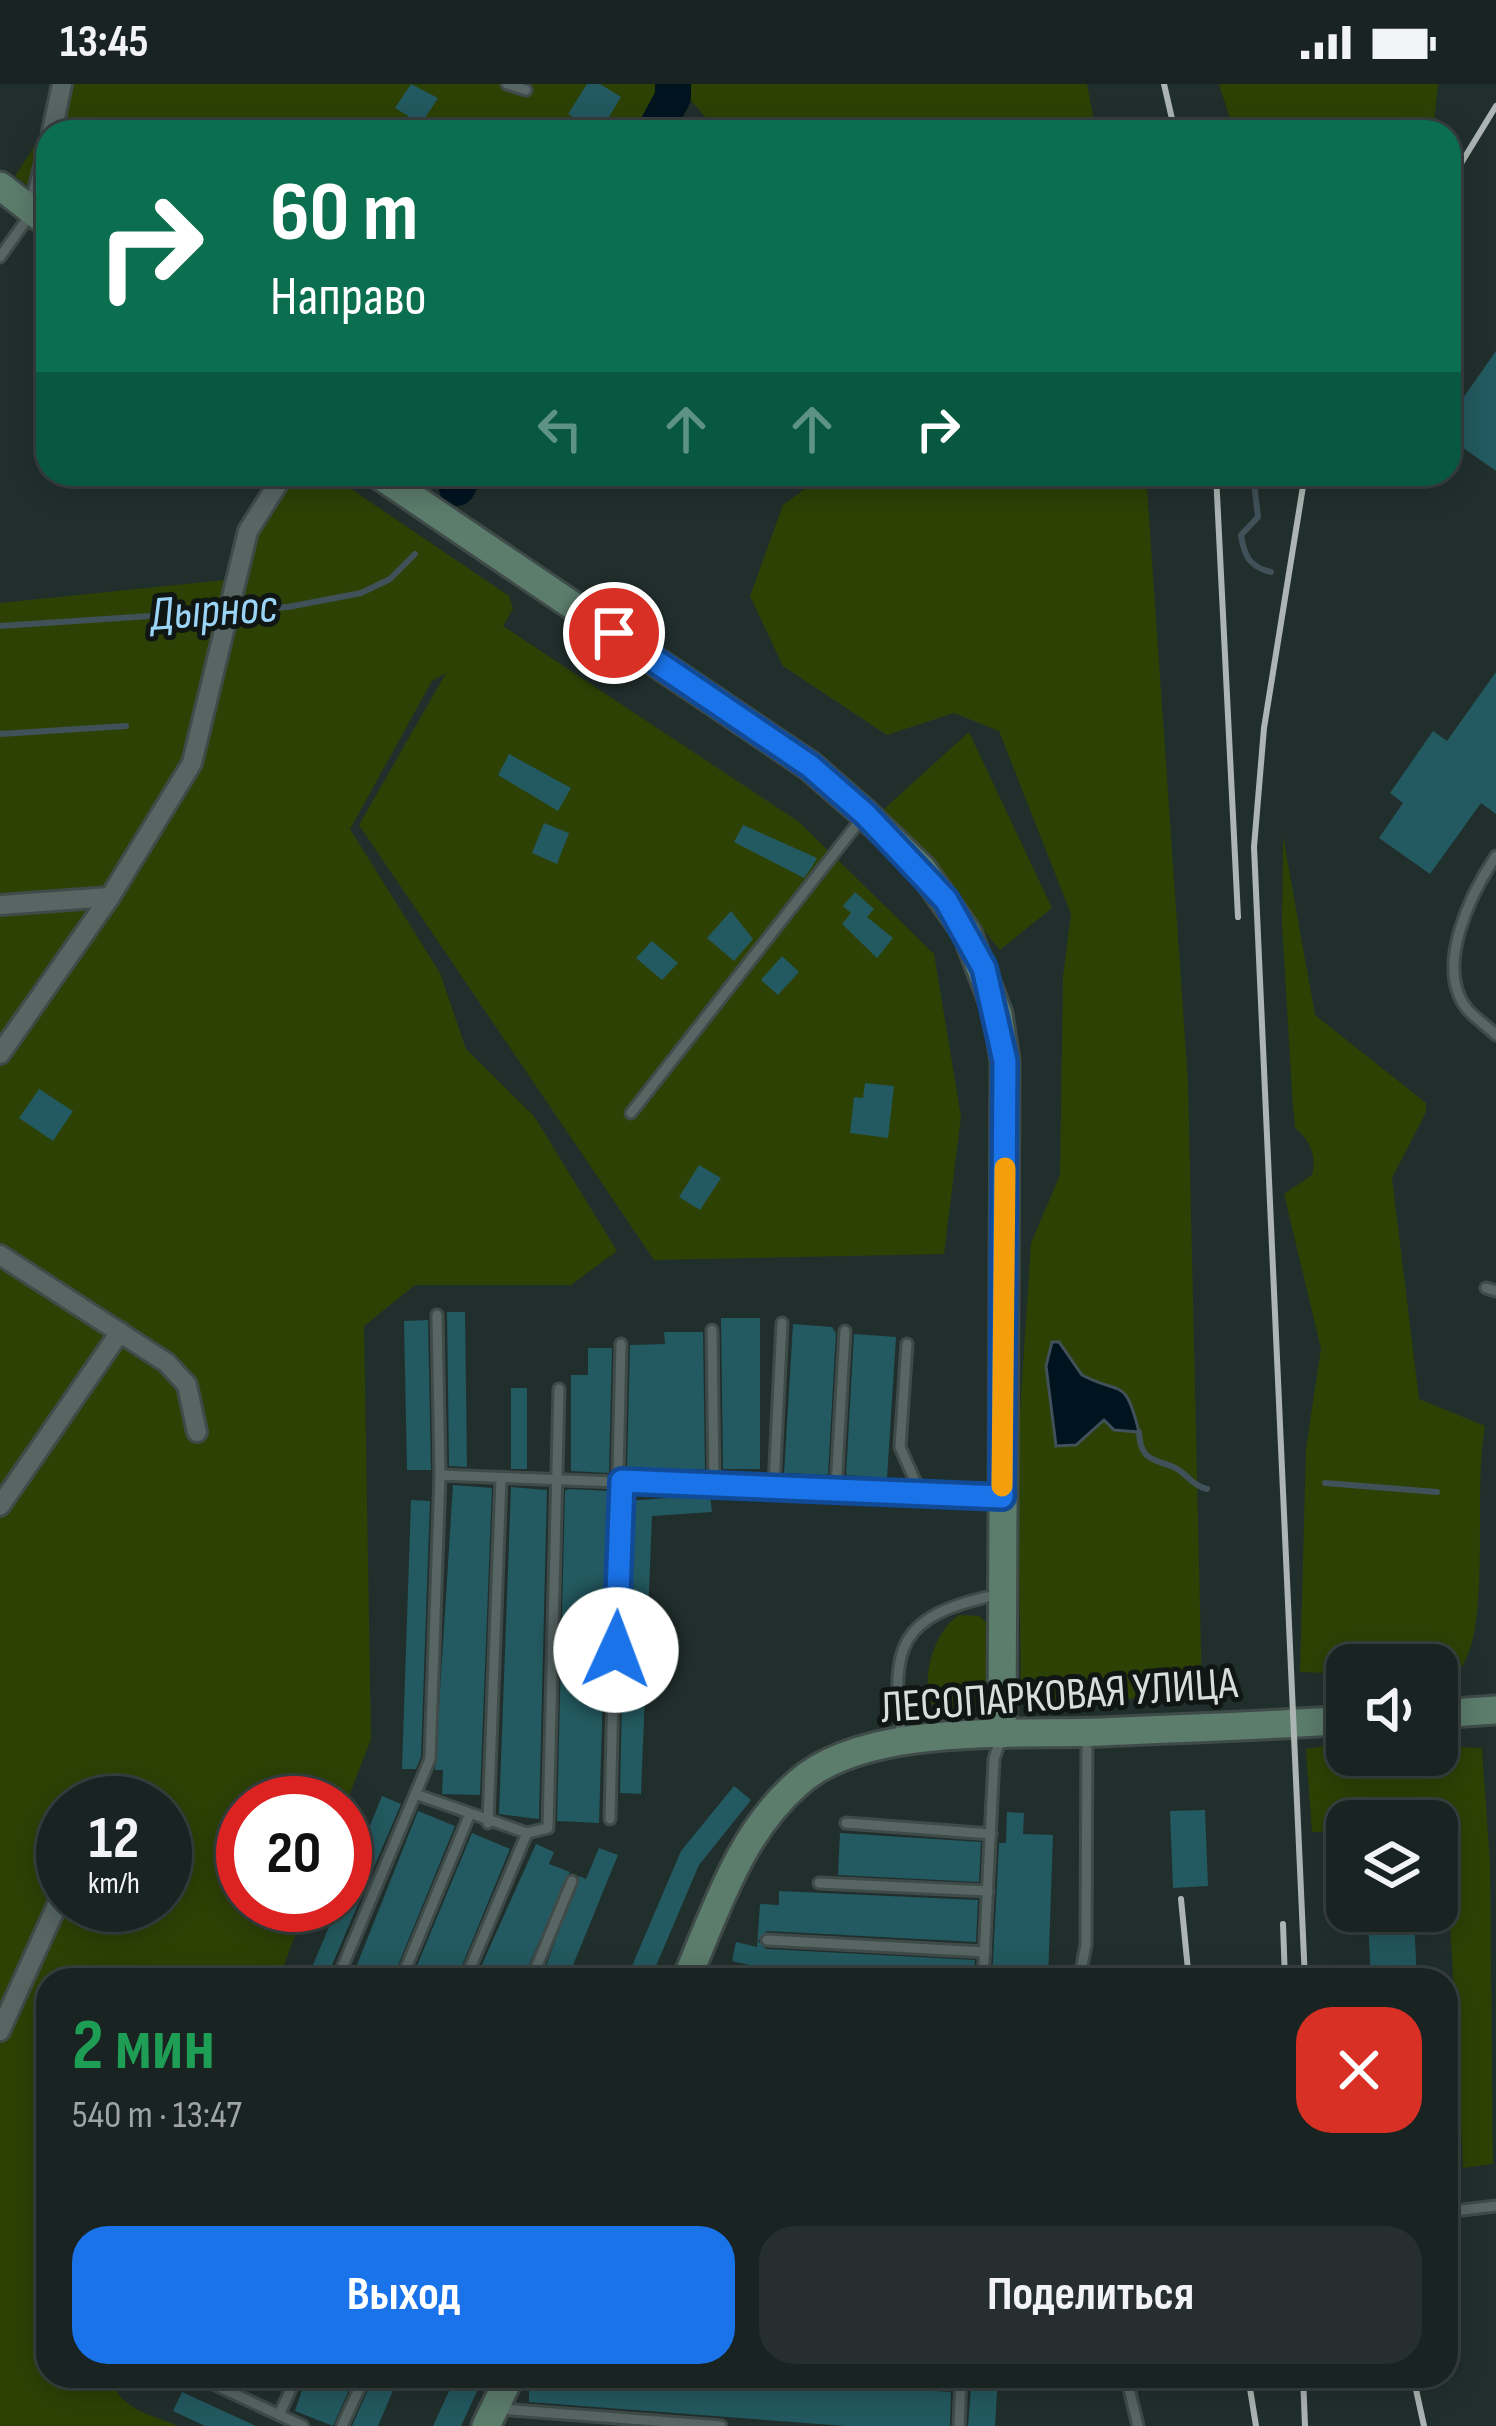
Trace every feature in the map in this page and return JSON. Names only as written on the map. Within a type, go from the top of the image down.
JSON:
[{"type":"street","points":[[54,120],[62,84]]},
{"type":"street","points":[[0,186],[36,214]]},
{"type":"street","points":[[0,1054],[110,897],[192,764],[248,531],[276,486]]},
{"type":"street","points":[[396,486],[810,766],[865,814],[946,900],[984,968],[998,1014],[1006,1085],[1002,1734]]},
{"type":"street","points":[[0,905],[110,897]]},
{"type":"street","points":[[0,1255],[167,1363],[187,1385],[197,1432]]},
{"type":"street","points":[[0,1506],[119,1333]]},
{"type":"street","points":[[1458,1713],[1496,1710]]},
{"type":"street","name":"ЛЕСОПАРКОВАЯ УЛИЦА","points":[[691,1968],[733,1870],[763,1820],[800,1780],[846,1755],[902,1743],[1002,1734],[1326,1721]]},
{"type":"street","points":[[0,2031],[45,1932]]},
{"type":"street","points":[[490,2417],[504,2388]]},
{"type":"lane","points":[[507,84],[526,90]]},
{"type":"lane","points":[[0,257],[36,221]]},
{"type":"lane","points":[[632,1114],[865,814]]},
{"type":"lane","points":[[1496,856],[1466,910],[1456,964],[1464,1006],[1496,1034]]},
{"type":"lane","points":[[342,1968],[430,1759],[440,1475],[436,1315]]},
{"type":"lane","points":[[774,1486],[782,1323]]},
{"type":"lane","points":[[712,1330],[714,1484]]},
{"type":"lane","points":[[836,1488],[845,1331]]},
{"type":"lane","points":[[610,1819],[622,1481],[621,1344]]},
{"type":"lane","points":[[907,1344],[900,1447],[920,1492]]},
{"type":"lane","points":[[418,1796],[527,1833],[548,1828],[560,1389]]},
{"type":"lane","points":[[440,1475],[1002,1497]]},
{"type":"lane","points":[[488,1823],[501,1478]]},
{"type":"lane","points":[[902,1743],[895,1679],[902,1647],[915,1629],[950,1605],[1001,1594]]},
{"type":"lane","points":[[1081,1968],[1086,1945],[1087,1732]]},
{"type":"lane","points":[[984,1968],[994,1759],[1002,1734]]},
{"type":"lane","points":[[406,1968],[469,1816]]},
{"type":"lane","points":[[846,1823],[991,1834]]},
{"type":"lane","points":[[470,1968],[527,1833]]},
{"type":"lane","points":[[536,1968],[572,1881]]},
{"type":"lane","points":[[819,1883],[988,1891]]},
{"type":"lane","points":[[766,1940],[985,1952]]},
{"type":"lane","points":[[1458,2211],[1496,2206]]},
{"type":"lane","points":[[221,2388],[302,2426]]},
{"type":"lane","points":[[279,2415],[291,2388]]},
{"type":"lane","points":[[343,2426],[359,2388]]},
{"type":"lane","points":[[958,2426],[960,2388]]},
{"type":"lane","points":[[1129,2388],[1138,2426]]},
{"type":"lane","points":[[490,2417],[721,2426]]},
{"type":"green space","points":[[75,84],[664,84],[666,90],[646,120],[52,120]]},
{"type":"green space","points":[[676,84],[1087,84],[1094,120],[708,120]]},
{"type":"green space","points":[[1219,84],[1438,84],[1434,120],[1230,120]]},
{"type":"green space","points":[[36,144],[36,192],[15,176]]},
{"type":"green space","points":[[289,486],[347,486],[509,596],[513,609],[503,626],[799,822],[934,954],[961,1117],[944,1254],[654,1260],[359,825],[446,673],[432,681],[350,829],[440,973],[466,1049],[534,1116],[617,1251],[571,1285],[415,1285],[364,1326],[371,1739],[357,1776],[216,1776],[216,1932],[297,1932],[283,1968],[36,1968],[36,2388],[116,2388],[127,2403],[178,2426],[0,2426],[0,603],[244,578],[256,536]]},
{"type":"green space","points":[[809,486],[1147,486],[1188,1082],[1202,1696],[1046,1702],[1021,1685],[1017,1457],[1031,1243],[1060,1175],[1063,976],[1071,914],[999,731],[954,713],[887,735],[783,666],[750,596],[783,505]]},
{"type":"green space","points":[[969,732],[1052,908],[1000,950],[884,809]]},
{"type":"green space","points":[[1283,836],[1315,1015],[1426,1103],[1426,1112],[1392,1178],[1419,1399],[1485,1426],[1477,1613],[1473,1640],[1458,1671],[1458,1644],[1326,1644],[1326,1673],[1300,1672],[1306,1448],[1321,1349],[1284,1194],[1312,1175],[1314,1161],[1308,1143],[1295,1128],[1282,925]]},
{"type":"green space","points":[[959,1615],[979,1616],[986,1622],[986,1689],[972,1713],[958,1717],[934,1708],[928,1671],[942,1633]]},
{"type":"green space","points":[[1326,1746],[1326,1776],[1458,1776],[1458,1747],[1482,1748],[1490,1864],[1493,2164],[1463,2168],[1458,1968],[1452,1968],[1451,1932],[1458,1932],[1458,1800],[1326,1800],[1326,1832],[1312,1832],[1306,1749]]},
{"type":"water","points":[[1052,1342],[1059,1342],[1082,1375],[1125,1394],[1139,1432],[1114,1430],[1104,1420],[1076,1445],[1056,1446],[1046,1366]]},
{"type":"building","points":[[411,84],[438,98],[424,120],[395,108]]},
{"type":"building","points":[[587,84],[600,84],[621,97],[607,120],[579,120],[568,114]]},
{"type":"building","points":[[1496,351],[1496,471],[1461,446],[1461,401]]},
{"type":"building","points":[[1496,672],[1496,814],[1481,803],[1430,874],[1379,838],[1403,803],[1390,793],[1433,731],[1447,741]]},
{"type":"building","points":[[509,754],[571,788],[558,811],[498,775]]},
{"type":"building","points":[[544,823],[569,833],[557,864],[532,853]]},
{"type":"building","points":[[743,825],[817,858],[804,878],[734,842]]},
{"type":"building","points":[[855,892],[874,909],[867,917],[893,938],[877,958],[842,924],[851,913],[843,906]]},
{"type":"building","points":[[731,911],[753,939],[734,961],[707,938]]},
{"type":"building","points":[[652,941],[678,963],[662,980],[636,958]]},
{"type":"building","points":[[782,956],[799,972],[778,995],[761,980]]},
{"type":"building","points":[[865,1083],[894,1086],[888,1138],[850,1133],[854,1097],[863,1098]]},
{"type":"building","points":[[39,1089],[73,1111],[53,1141],[19,1118]]},
{"type":"building","points":[[699,1165],[721,1178],[700,1210],[679,1197]]},
{"type":"building","points":[[447,1312],[465,1312],[467,1467],[449,1466]]},
{"type":"building","points":[[721,1318],[760,1318],[760,1469],[723,1469]]},
{"type":"building","points":[[428,1320],[431,1470],[407,1470],[404,1321]]},
{"type":"building","points":[[793,1324],[832,1327],[836,1333],[828,1474],[784,1473]]},
{"type":"building","points":[[664,1332],[703,1332],[705,1469],[627,1469],[630,1345],[665,1344]]},
{"type":"building","points":[[854,1334],[896,1337],[887,1478],[846,1475]]},
{"type":"building","points":[[588,1348],[612,1348],[609,1473],[571,1471],[571,1375],[588,1375]]},
{"type":"building","points":[[511,1388],[527,1388],[527,1469],[511,1469]]},
{"type":"building","points":[[453,1485],[492,1488],[480,1795],[442,1794],[443,1770],[435,1770]]},
{"type":"building","points":[[511,1487],[547,1490],[539,1819],[499,1814]]},
{"type":"building","points":[[565,1490],[609,1491],[599,1823],[557,1821]]},
{"type":"building","points":[[710,1495],[712,1512],[652,1516],[641,1794],[620,1793],[626,1501]]},
{"type":"building","points":[[411,1500],[430,1501],[421,1757],[416,1769],[402,1769]]},
{"type":"building","points":[[734,1786],[751,1800],[699,1865],[655,1968],[631,1968],[681,1851]]},
{"type":"building","points":[[382,1796],[401,1804],[372,1872],[372,1821]]},
{"type":"building","points":[[1205,1810],[1208,1886],[1173,1888],[1170,1811]]},
{"type":"building","points":[[418,1811],[455,1826],[397,1968],[356,1968]]},
{"type":"building","points":[[1007,1812],[1024,1813],[1023,1834],[1053,1835],[1048,1968],[993,1968],[999,1843],[1006,1843]]},
{"type":"building","points":[[472,1833],[510,1849],[461,1968],[416,1968]]},
{"type":"building","points":[[840,1833],[981,1842],[979,1882],[838,1875]]},
{"type":"building","points":[[536,1844],[554,1852],[549,1864],[570,1872],[527,1968],[480,1968]]},
{"type":"building","points":[[599,1848],[618,1855],[572,1968],[545,1968],[579,1876],[586,1879]]},
{"type":"building","points":[[779,1891],[978,1900],[976,1942],[767,1931],[758,1941],[766,1949],[975,1960],[975,1968],[762,1968],[732,1961],[736,1942],[757,1947],[760,1904],[779,1905]]},
{"type":"building","points":[[327,1932],[346,1932],[331,1968],[313,1965]]},
{"type":"building","points":[[1369,1932],[1415,1932],[1416,1968],[1370,1968]]},
{"type":"building","points":[[303,2388],[350,2388],[333,2426],[295,2411]]},
{"type":"building","points":[[369,2388],[394,2388],[378,2426],[352,2426]]},
{"type":"building","points":[[450,2388],[478,2388],[461,2426],[433,2426]]},
{"type":"building","points":[[529,2388],[951,2392],[950,2426],[846,2426],[529,2402]]},
{"type":"building","points":[[971,2388],[997,2388],[995,2426],[968,2426]]},
{"type":"building","points":[[182,2392],[256,2426],[205,2426],[173,2411]]},
{"type":"waterway","name":"Дырнос","points":[[661,120],[673,97],[673,84]]},
{"type":"waterway","points":[[1254,486],[1258,517],[1241,535],[1242,542],[1253,563],[1271,572]]},
{"type":"waterway","name":"Дырнос","points":[[0,626],[288,607],[361,593],[390,579],[415,554]]},
{"type":"waterway","points":[[0,734],[126,726]]},
{"type":"waterway","points":[[1139,1432],[1148,1456],[1207,1489]]},
{"type":"waterway","points":[[1325,1483],[1437,1492]]},
{"type":"railway","points":[[1164,84],[1172,120]]},
{"type":"railway","points":[[1461,163],[1496,106]]},
{"type":"railway","points":[[1217,486],[1238,917]]},
{"type":"railway","points":[[1303,486],[1264,728],[1254,847],[1304,1968]]},
{"type":"railway","points":[[1181,1899],[1188,1968]]},
{"type":"railway","points":[[1283,1924],[1285,1968]]},
{"type":"railway","points":[[1250,2388],[1256,2426]]},
{"type":"railway","points":[[1303,2388],[1305,2426]]},
{"type":"railway","points":[[1416,2388],[1424,2426]]},
{"type":"slow traffic","points":[[1002,1486],[1005,1168]]},
{"type":"route","points":[[614,633],[810,766],[922,869],[967,933],[984,968],[998,1014],[1006,1109],[1002,1497],[622,1481],[616,1650]]}]
